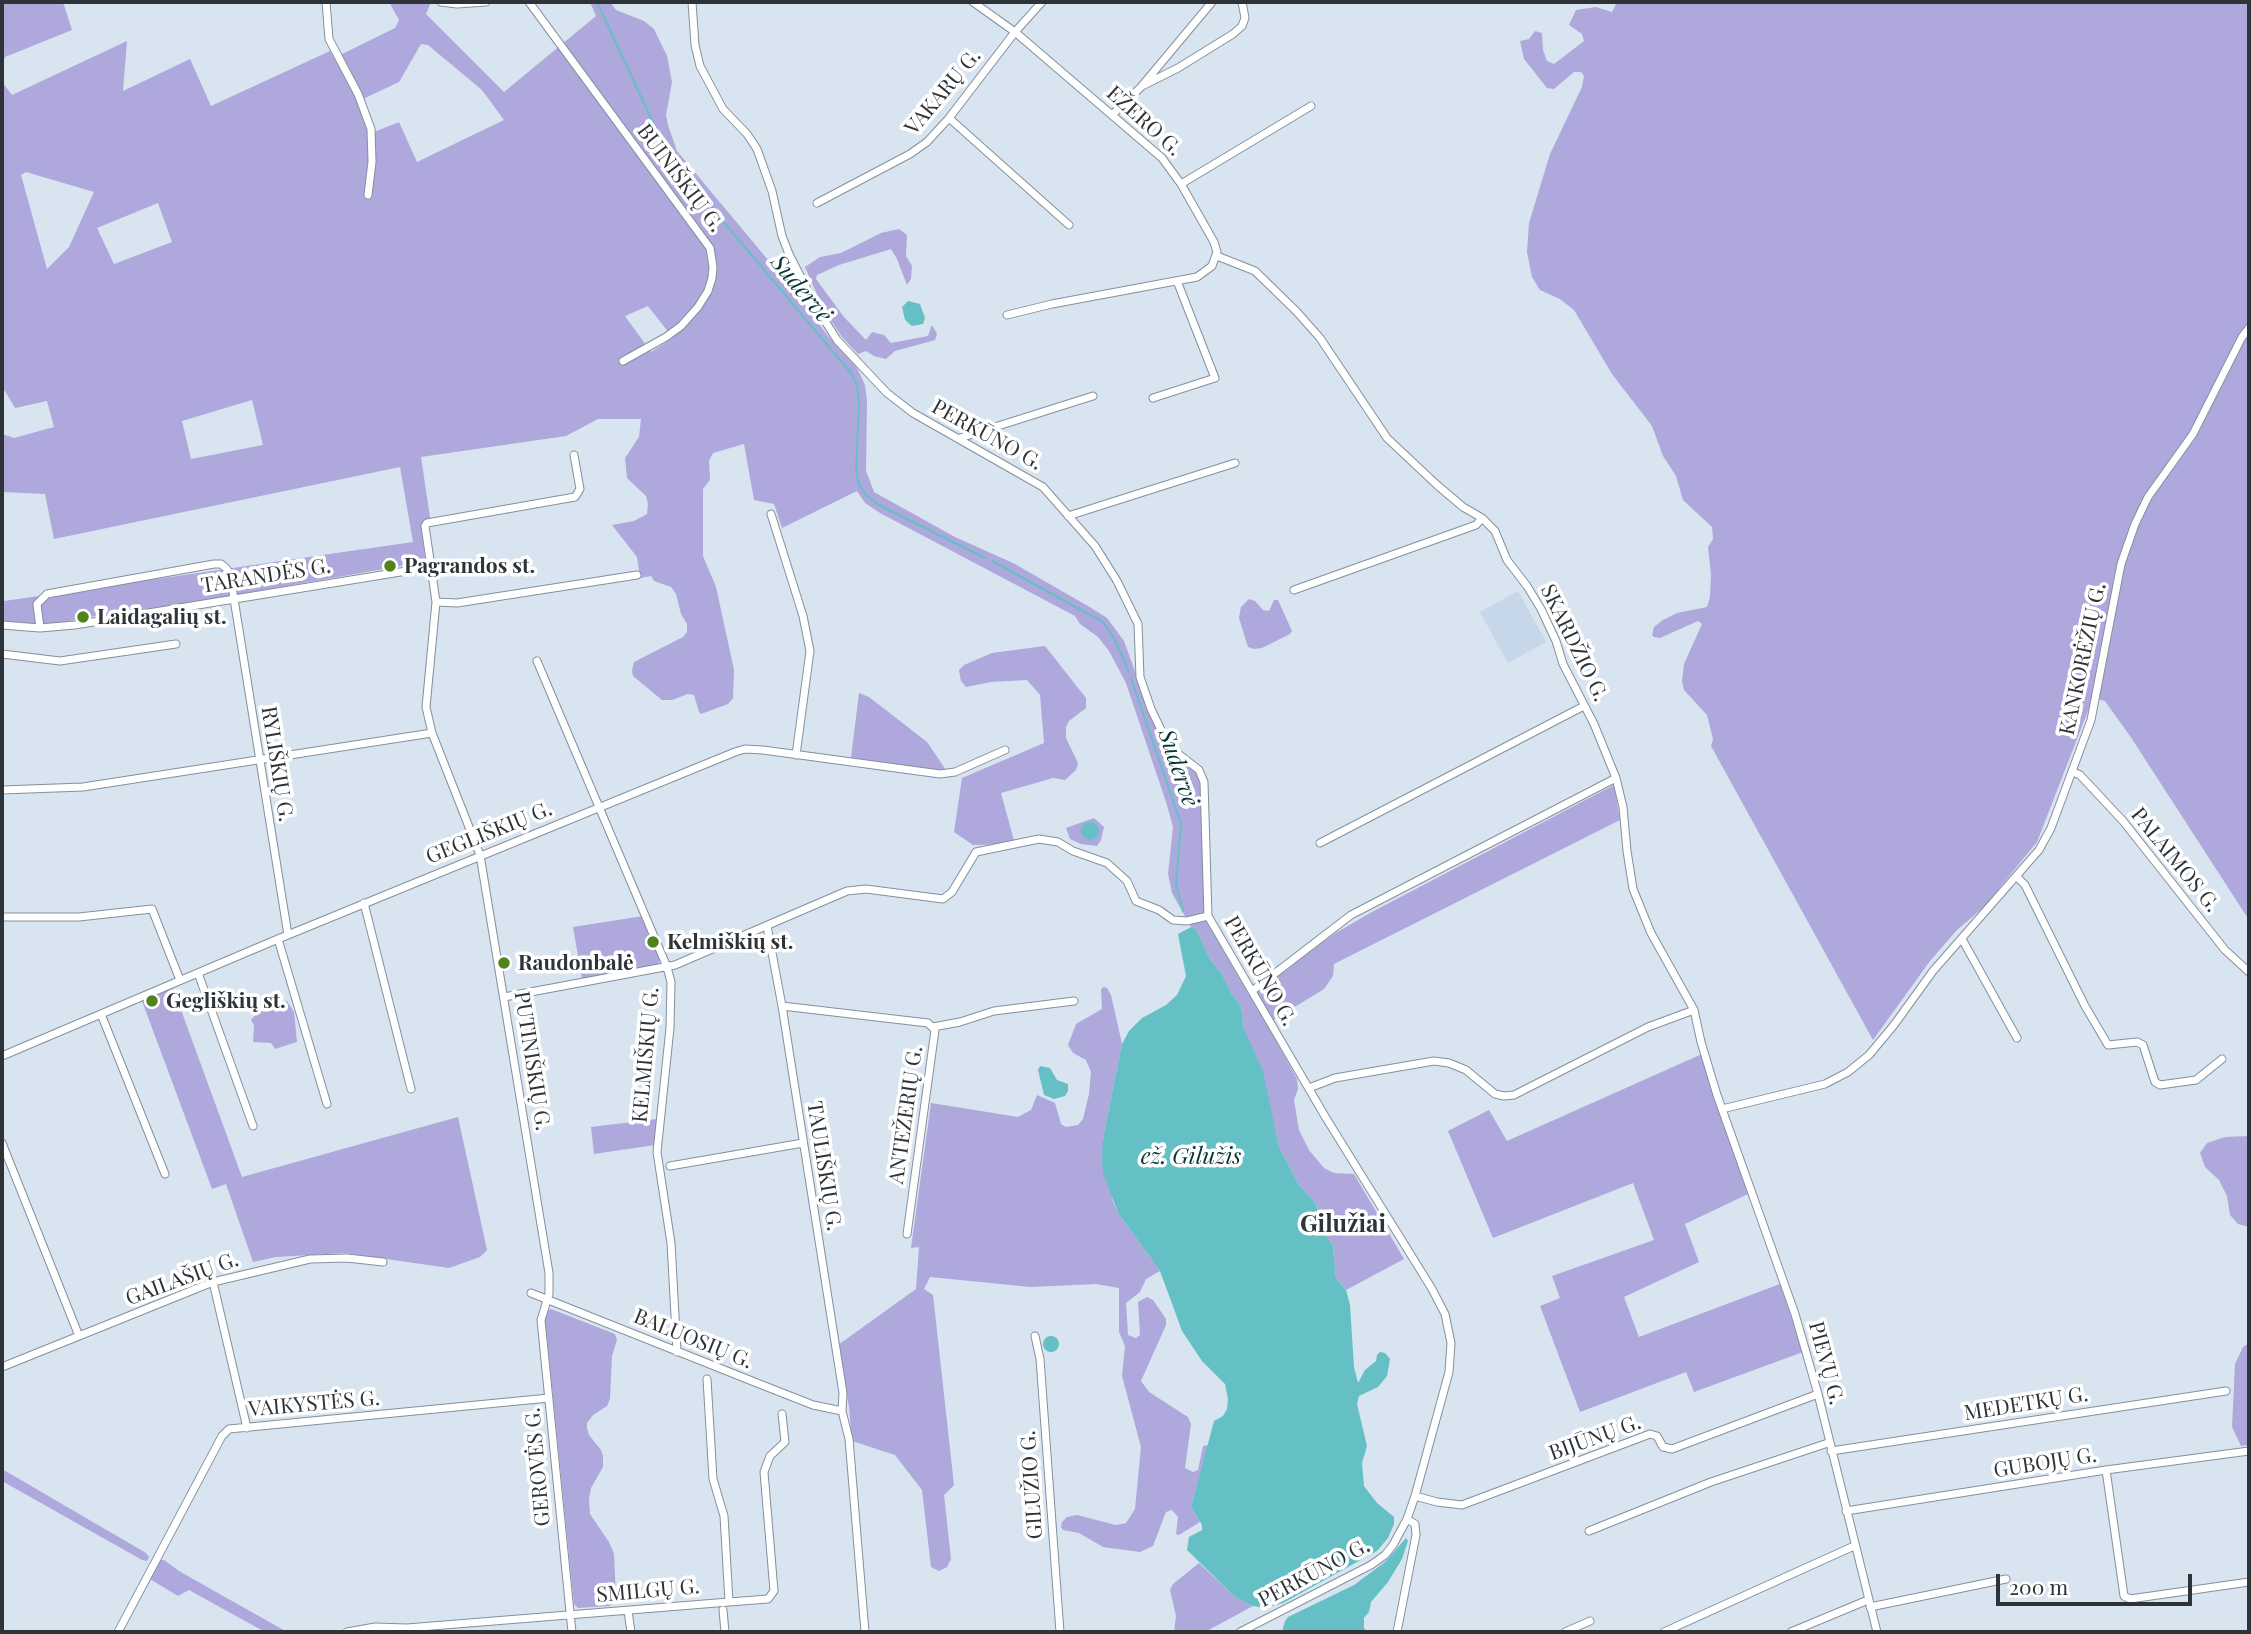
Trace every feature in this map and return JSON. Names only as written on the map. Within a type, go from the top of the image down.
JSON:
[{"type":"street","points":[[326,2],[329,40],[358,94],[371,129],[372,162],[368,195]]},
{"type":"street","points":[[441,2],[486,2]]},
{"type":"street","name":"BUINIŠKIŲ G.","points":[[529,2],[710,248],[712,278],[698,307],[681,326],[666,337],[623,361]]},
{"type":"street","name":"PERKŪNO G.","points":[[692,2],[699,66],[723,109],[757,149],[772,191],[789,254],[825,323],[852,356],[899,403],[1036,482],[1101,555],[1117,581],[1140,631],[1140,677],[1151,709],[1172,749],[1199,770],[1204,782],[1208,916],[1432,1289],[1448,1323],[1451,1343],[1449,1372],[1415,1496],[1407,1519],[1393,1545],[1371,1565],[1240,1632]]},
{"type":"street","name":"EŽERO G.","points":[[972,2],[1015,33],[1162,158],[1181,184],[1214,242],[1217,256]]},
{"type":"street","name":"VAKARŲ G.","points":[[817,203],[910,154],[927,142],[1042,2]]},
{"type":"street","points":[[1112,115],[1141,87],[1212,2]]},
{"type":"street","points":[[1141,87],[1233,34],[1242,26],[1245,18],[1242,2]]},
{"type":"street","points":[[1181,184],[1311,106]]},
{"type":"street","points":[[949,118],[1069,225]]},
{"type":"street","points":[[1007,315],[1203,275],[1217,256]]},
{"type":"street","name":"SKARDŽIO G.","points":[[1217,256],[1255,271],[1278,292],[1320,338],[1387,438],[1437,485],[1463,507],[1482,518],[1495,531],[1507,560],[1533,594],[1556,642],[1563,664],[1594,723],[1616,778],[1623,807],[1627,851],[1636,899],[1651,933],[1694,1010],[1722,1110]]},
{"type":"street","points":[[1153,398],[1215,378],[1177,281]]},
{"type":"street","name":"KANKORĖŽIŲ G.","points":[[1722,1110],[1825,1084],[1848,1072],[1869,1055],[1933,971],[2017,877],[2045,840],[2073,772],[2096,704],[2121,565],[2135,524],[2148,497],[2193,434],[2249,328]]},
{"type":"street","points":[[960,438],[1093,396]]},
{"type":"street","points":[[431,567],[425,526],[427,523],[575,497],[580,489],[574,454]]},
{"type":"street","points":[[1068,516],[1235,463]]},
{"type":"street","points":[[771,514],[803,616],[810,651],[796,755]]},
{"type":"street","points":[[1294,590],[1476,525],[1482,518]]},
{"type":"street","name":"RYLIŠKIŲ G.","points":[[40,628],[37,604],[47,594],[221,564],[230,575],[288,935]]},
{"type":"street","name":"PUTINIŠKIŲ G.","points":[[431,567],[436,602],[426,698],[432,733],[480,855],[549,1273],[550,1290],[547,1299]]},
{"type":"street","name":"TARANDĖS G.","points":[[2,625],[40,628],[75,625],[431,567]]},
{"type":"street","points":[[436,602],[457,603],[637,575]]},
{"type":"street","points":[[2,654],[60,661],[176,645]]},
{"type":"street","name":"KELMIŠKIŲ G.","points":[[537,661],[600,806],[671,982],[672,999],[657,1152],[671,1243],[677,1352]]},
{"type":"street","points":[[1320,843],[1584,706]]},
{"type":"street","points":[[2,790],[83,787],[432,733]]},
{"type":"street","name":"GEGLIŠKIŲ G.","points":[[2,1056],[364,903],[735,752],[753,750],[940,774],[955,772],[1005,750]]},
{"type":"street","name":"PALAIMOS G.","points":[[2073,772],[2080,775],[2123,821],[2225,950],[2249,972]]},
{"type":"street","points":[[1252,991],[1351,915],[1616,778]]},
{"type":"street","points":[[504,997],[680,963],[846,891],[857,889],[943,899],[953,892],[976,852],[1029,841],[1049,839],[1107,863],[1127,881],[1136,901],[1179,921],[1208,916]]},
{"type":"street","points":[[2017,877],[2025,885],[2085,1006],[2108,1045],[2137,1042],[2143,1045],[2155,1082],[2160,1085],[2196,1080],[2222,1059]]},
{"type":"street","points":[[364,903],[411,1089]]},
{"type":"street","points":[[2,917],[79,917],[152,909],[180,980]]},
{"type":"street","name":"TAULIŠKIŲ G.","points":[[767,926],[843,1393],[842,1411],[849,1438],[865,1632]]},
{"type":"street","points":[[278,939],[327,1104]]},
{"type":"street","points":[[1962,939],[2017,1038]]},
{"type":"street","points":[[198,973],[253,1126]]},
{"type":"street","points":[[933,1027],[994,1011],[1074,1001]]},
{"type":"street","name":"ANTEŽERIŲ G.","points":[[782,1006],[928,1023],[933,1027],[935,1034],[906,1234]]},
{"type":"street","points":[[1309,1088],[1335,1078],[1434,1061],[1449,1063],[1466,1070],[1496,1094],[1504,1097],[1514,1095],[1648,1027],[1694,1010]]},
{"type":"street","points":[[101,1014],[165,1174]]},
{"type":"street","name":"PIEVŲ G.","points":[[1722,1110],[1795,1314],[1818,1394],[1877,1632]]},
{"type":"street","points":[[2,1143],[79,1336]]},
{"type":"street","points":[[670,1166],[803,1143]]},
{"type":"street","name":"GAILAŠIŲ G.","points":[[2,1367],[213,1282],[310,1259],[347,1258],[383,1262]]},
{"type":"street","points":[[213,1282],[247,1428]]},
{"type":"street","name":"BALUOSIŲ G.","points":[[531,1293],[813,1405],[842,1411]]},
{"type":"street","name":"GEROVĖS G.","points":[[547,1299],[541,1320],[572,1632]]},
{"type":"street","name":"GILUŽIO G.","points":[[1035,1336],[1040,1359],[1060,1632]]},
{"type":"street","name":"SMILGŲ G.","points":[[347,1632],[375,1627],[407,1628],[729,1602],[724,1516],[713,1479],[707,1380]]},
{"type":"street","name":"MEDETKŲ G.","points":[[1589,1531],[1711,1482],[1830,1447],[2226,1391]]},
{"type":"street","name":"BIJŪNŲ G.","points":[[1415,1496],[1462,1505],[1650,1434],[1657,1436],[1663,1447],[1672,1449],[1818,1394]]},
{"type":"street","name":"VAIKYSTĖS G.","points":[[118,1632],[222,1436],[229,1429],[549,1398]]},
{"type":"street","points":[[729,1602],[768,1599],[774,1591],[764,1472],[770,1456],[785,1442],[782,1414]]},
{"type":"street","name":"GUBOJŲ G.","points":[[1846,1511],[2106,1470],[2249,1451]]},
{"type":"street","points":[[2106,1470],[2124,1596],[2130,1599],[2249,1582]]},
{"type":"street","points":[[1397,1632],[1416,1535],[1415,1524],[1407,1519]]},
{"type":"street","points":[[1664,1632],[1854,1546]]},
{"type":"street","points":[[1791,1632],[1869,1603],[2006,1579]]},
{"type":"street","points":[[723,1610],[725,1632]]},
{"type":"street","points":[[628,1611],[631,1632]]},
{"type":"street","points":[[1565,1632],[1590,1621]]},
{"type":"shaded area","points":[[2,2],[63,2],[72,30],[5,57],[2,68]]},
{"type":"shaded area","points":[[389,2],[431,2],[426,14],[504,92],[596,16],[590,2],[610,2],[616,10],[644,21],[654,29],[667,56],[672,82],[666,115],[677,151],[857,368],[865,385],[866,471],[874,492],[955,537],[1013,563],[1088,606],[1107,618],[1124,641],[1159,737],[1179,761],[1197,773],[1202,784],[1206,921],[1250,996],[1334,934],[1370,913],[1614,785],[1620,820],[1334,964],[1333,976],[1324,989],[1267,1024],[1297,1079],[1298,1089],[1294,1100],[1299,1130],[1309,1150],[1324,1168],[1334,1173],[1354,1174],[1404,1259],[1346,1290],[1336,1279],[1333,1246],[1324,1233],[1322,1218],[1313,1200],[1299,1185],[1279,1147],[1268,1099],[1244,1029],[1241,1006],[1172,893],[1168,874],[1173,827],[1126,683],[1109,651],[1075,616],[880,513],[865,503],[857,491],[782,528],[774,504],[754,500],[744,444],[713,453],[709,461],[710,480],[703,489],[703,556],[716,587],[734,670],[733,698],[728,704],[701,714],[694,695],[662,700],[633,676],[634,662],[683,637],[687,632],[687,624],[681,614],[676,594],[671,587],[654,581],[651,576],[640,578],[637,557],[612,525],[634,521],[647,514],[646,496],[627,478],[625,458],[639,437],[641,419],[598,419],[566,436],[421,457],[431,524],[421,527],[425,558],[418,563],[114,616],[96,616],[53,624],[28,625],[2,621],[2,594],[4,601],[413,542],[400,467],[54,539],[45,494],[2,492],[2,434],[14,438],[54,427],[47,401],[15,408],[2,386],[2,82],[12,95],[127,41],[123,91],[190,59],[211,106],[330,51],[334,58],[395,28],[399,20]],"holes":[[[421,44],[428,45],[482,90],[504,120],[417,162],[399,122],[374,132],[363,99],[399,82]],[[26,172],[94,192],[69,247],[47,269],[21,175]],[[158,203],[172,242],[114,264],[97,228]],[[648,306],[673,338],[651,352],[625,316]],[[252,400],[263,445],[191,459],[182,421]]]},
{"type":"shaded area","points":[[1617,2],[2249,2],[2249,920],[2132,739],[2105,701],[2093,698],[2037,842],[1984,907],[1957,930],[1930,961],[1873,1040],[1711,746],[1713,739],[1707,715],[1684,690],[1684,664],[1702,624],[1698,621],[1660,638],[1652,635],[1654,627],[1663,620],[1677,613],[1707,607],[1711,575],[1708,547],[1713,539],[1712,527],[1683,500],[1676,476],[1663,456],[1652,426],[1612,374],[1574,310],[1560,299],[1540,290],[1532,277],[1527,252],[1529,223],[1550,154],[1582,87],[1584,76],[1581,72],[1574,72],[1554,89],[1547,88],[1524,59],[1520,41],[1529,39],[1535,31],[1542,33],[1547,61],[1554,64],[1584,41],[1582,34],[1569,25],[1576,10],[1596,7],[1612,12]]},
{"type":"shaded area","points":[[899,229],[907,235],[906,256],[912,266],[911,279],[907,285],[891,249],[839,265],[817,275],[816,279],[844,317],[866,340],[872,332],[884,335],[891,343],[928,336],[932,325],[937,334],[935,340],[895,351],[886,359],[866,351],[858,354],[842,337],[824,310],[805,267],[820,257],[841,253],[881,233]]},
{"type":"shaded area","points":[[1518,591],[1546,642],[1508,663],[1480,612]]},
{"type":"shaded area","points":[[1249,599],[1255,601],[1263,610],[1269,611],[1274,600],[1278,600],[1292,631],[1290,634],[1262,648],[1248,647],[1239,618],[1241,607]]},
{"type":"shaded area","points":[[1045,646],[1086,698],[1086,708],[1069,721],[1066,727],[1066,738],[1078,763],[1076,770],[1065,780],[1053,778],[1001,793],[1015,844],[973,845],[954,832],[962,778],[1044,743],[1040,695],[1027,680],[991,682],[966,687],[961,681],[959,670],[964,665],[992,653]]},
{"type":"shaded area","points":[[859,693],[869,697],[927,742],[946,770],[851,758]]},
{"type":"shaded area","points":[[1094,818],[1104,827],[1097,846],[1070,839],[1066,828]]},
{"type":"shaded area","points":[[643,916],[660,960],[658,965],[582,979],[573,927]]},
{"type":"shaded area","points":[[1103,987],[1107,988],[1111,995],[1122,1044],[1103,1139],[1113,1202],[1160,1271],[1146,1279],[1140,1292],[1126,1303],[1128,1335],[1136,1338],[1140,1335],[1138,1302],[1147,1297],[1153,1300],[1166,1319],[1166,1325],[1141,1381],[1149,1392],[1188,1417],[1191,1424],[1185,1468],[1193,1472],[1198,1470],[1203,1446],[1208,1445],[1191,1507],[1200,1522],[1179,1535],[1176,1534],[1178,1517],[1172,1510],[1166,1512],[1153,1546],[1140,1552],[1103,1547],[1079,1533],[1063,1530],[1061,1527],[1067,1517],[1077,1515],[1116,1525],[1126,1523],[1135,1509],[1141,1447],[1122,1376],[1125,1346],[1119,1332],[1119,1288],[1096,1284],[1031,1287],[930,1277],[924,1289],[933,1295],[954,1485],[944,1495],[951,1559],[947,1567],[939,1571],[931,1567],[922,1490],[895,1455],[852,1441],[838,1345],[916,1289],[919,1247],[911,1248],[931,1103],[1018,1117],[1031,1110],[1037,1095],[1055,1103],[1061,1124],[1066,1127],[1078,1125],[1083,1119],[1091,1072],[1086,1060],[1073,1053],[1068,1045],[1076,1024],[1102,1009]]},
{"type":"shaded area","points":[[173,988],[242,1177],[458,1117],[487,1250],[480,1257],[449,1268],[345,1253],[276,1257],[253,1262],[226,1184],[212,1189],[142,1001]]},
{"type":"shaded area","points":[[287,1001],[294,1012],[297,1042],[275,1049],[271,1043],[253,1042],[254,1025],[251,1020],[264,1007]]},
{"type":"shaded area","points":[[1702,1054],[1748,1194],[1685,1224],[1699,1262],[1624,1297],[1639,1337],[1780,1284],[1803,1352],[1694,1392],[1686,1372],[1580,1412],[1540,1306],[1560,1298],[1552,1276],[1654,1240],[1633,1183],[1493,1238],[1448,1131],[1489,1110],[1507,1141]]},
{"type":"shaded area","points":[[657,1119],[655,1145],[594,1154],[591,1127]]},
{"type":"shaded area","points":[[2249,1136],[2249,1227],[2238,1224],[2230,1215],[2227,1196],[2219,1180],[2205,1167],[2200,1153],[2207,1143],[2225,1137]]},
{"type":"shaded area","points":[[551,1309],[615,1334],[617,1340],[612,1356],[610,1399],[607,1406],[593,1415],[587,1423],[589,1435],[603,1456],[603,1467],[591,1488],[589,1499],[590,1514],[614,1554],[616,1599],[610,1606],[578,1608],[574,1604],[545,1317]]},
{"type":"shaded area","points":[[2249,1343],[2249,1445],[2241,1446],[2232,1427],[2235,1364],[2243,1347]]},
{"type":"shaded area","points":[[2,1469],[146,1553],[149,1557],[147,1561],[2,1481]]},
{"type":"shaded area","points":[[160,1560],[287,1632],[265,1632],[189,1590],[178,1596],[150,1579]]},
{"type":"shaded area","points":[[1199,1563],[1236,1598],[1253,1606],[1205,1632],[1174,1632],[1176,1616],[1170,1590],[1173,1584]]},
{"type":"water","points":[[908,301],[920,304],[925,318],[923,324],[912,326],[905,320],[902,307]]},
{"type":"water","points":[[1086,822],[1094,822],[1099,831],[1097,838],[1086,840],[1081,835],[1081,827]]},
{"type":"water","name":"ež. Gilužis","points":[[1191,927],[1196,929],[1210,959],[1241,1006],[1244,1029],[1263,1071],[1279,1147],[1299,1185],[1313,1200],[1322,1218],[1324,1233],[1333,1246],[1336,1279],[1346,1290],[1350,1305],[1354,1367],[1358,1383],[1380,1352],[1390,1359],[1387,1376],[1378,1387],[1359,1396],[1357,1404],[1367,1446],[1362,1463],[1364,1486],[1377,1503],[1394,1517],[1388,1538],[1377,1551],[1283,1603],[1265,1608],[1236,1598],[1187,1550],[1189,1537],[1202,1530],[1202,1525],[1191,1507],[1214,1421],[1223,1416],[1227,1409],[1225,1384],[1202,1361],[1182,1331],[1160,1271],[1118,1213],[1103,1173],[1103,1139],[1122,1044],[1129,1031],[1142,1018],[1166,1005],[1177,995],[1186,976],[1178,934]]},
{"type":"water","points":[[1040,1066],[1050,1068],[1057,1080],[1068,1084],[1065,1096],[1054,1099],[1044,1095],[1038,1070]]},
{"type":"water","points":[[1048,1336],[1054,1336],[1059,1344],[1057,1350],[1048,1352],[1043,1347],[1043,1341]]},
{"type":"water","points":[[1406,1538],[1408,1541],[1402,1559],[1371,1602],[1369,1612],[1364,1618],[1367,1632],[1282,1632],[1288,1617],[1354,1585],[1385,1562]]},
{"type":"waterway","name":"Sudervė","points":[[597,2],[669,157],[851,373],[857,385],[859,402],[856,472],[866,495],[879,505],[985,558]]},
{"type":"waterway","name":"Sudervė","points":[[992,561],[1103,622],[1114,638],[1129,672]]},
{"type":"waterway","name":"Sudervė","points":[[1131,678],[1181,824],[1176,884],[1183,911]]},
{"type":"place","name":"Pagrandos st.","points":[[390,566]]},
{"type":"place","name":"Laidagalių st.","points":[[83,617]]},
{"type":"place","name":"Kelmiškių st.","points":[[653,942]]},
{"type":"place","name":"Raudonbalė","points":[[504,963]]},
{"type":"place","name":"Gegliškių st.","points":[[152,1001]]},
{"type":"district","name":"Gilužiai","points":[[1343,1225]]}]
